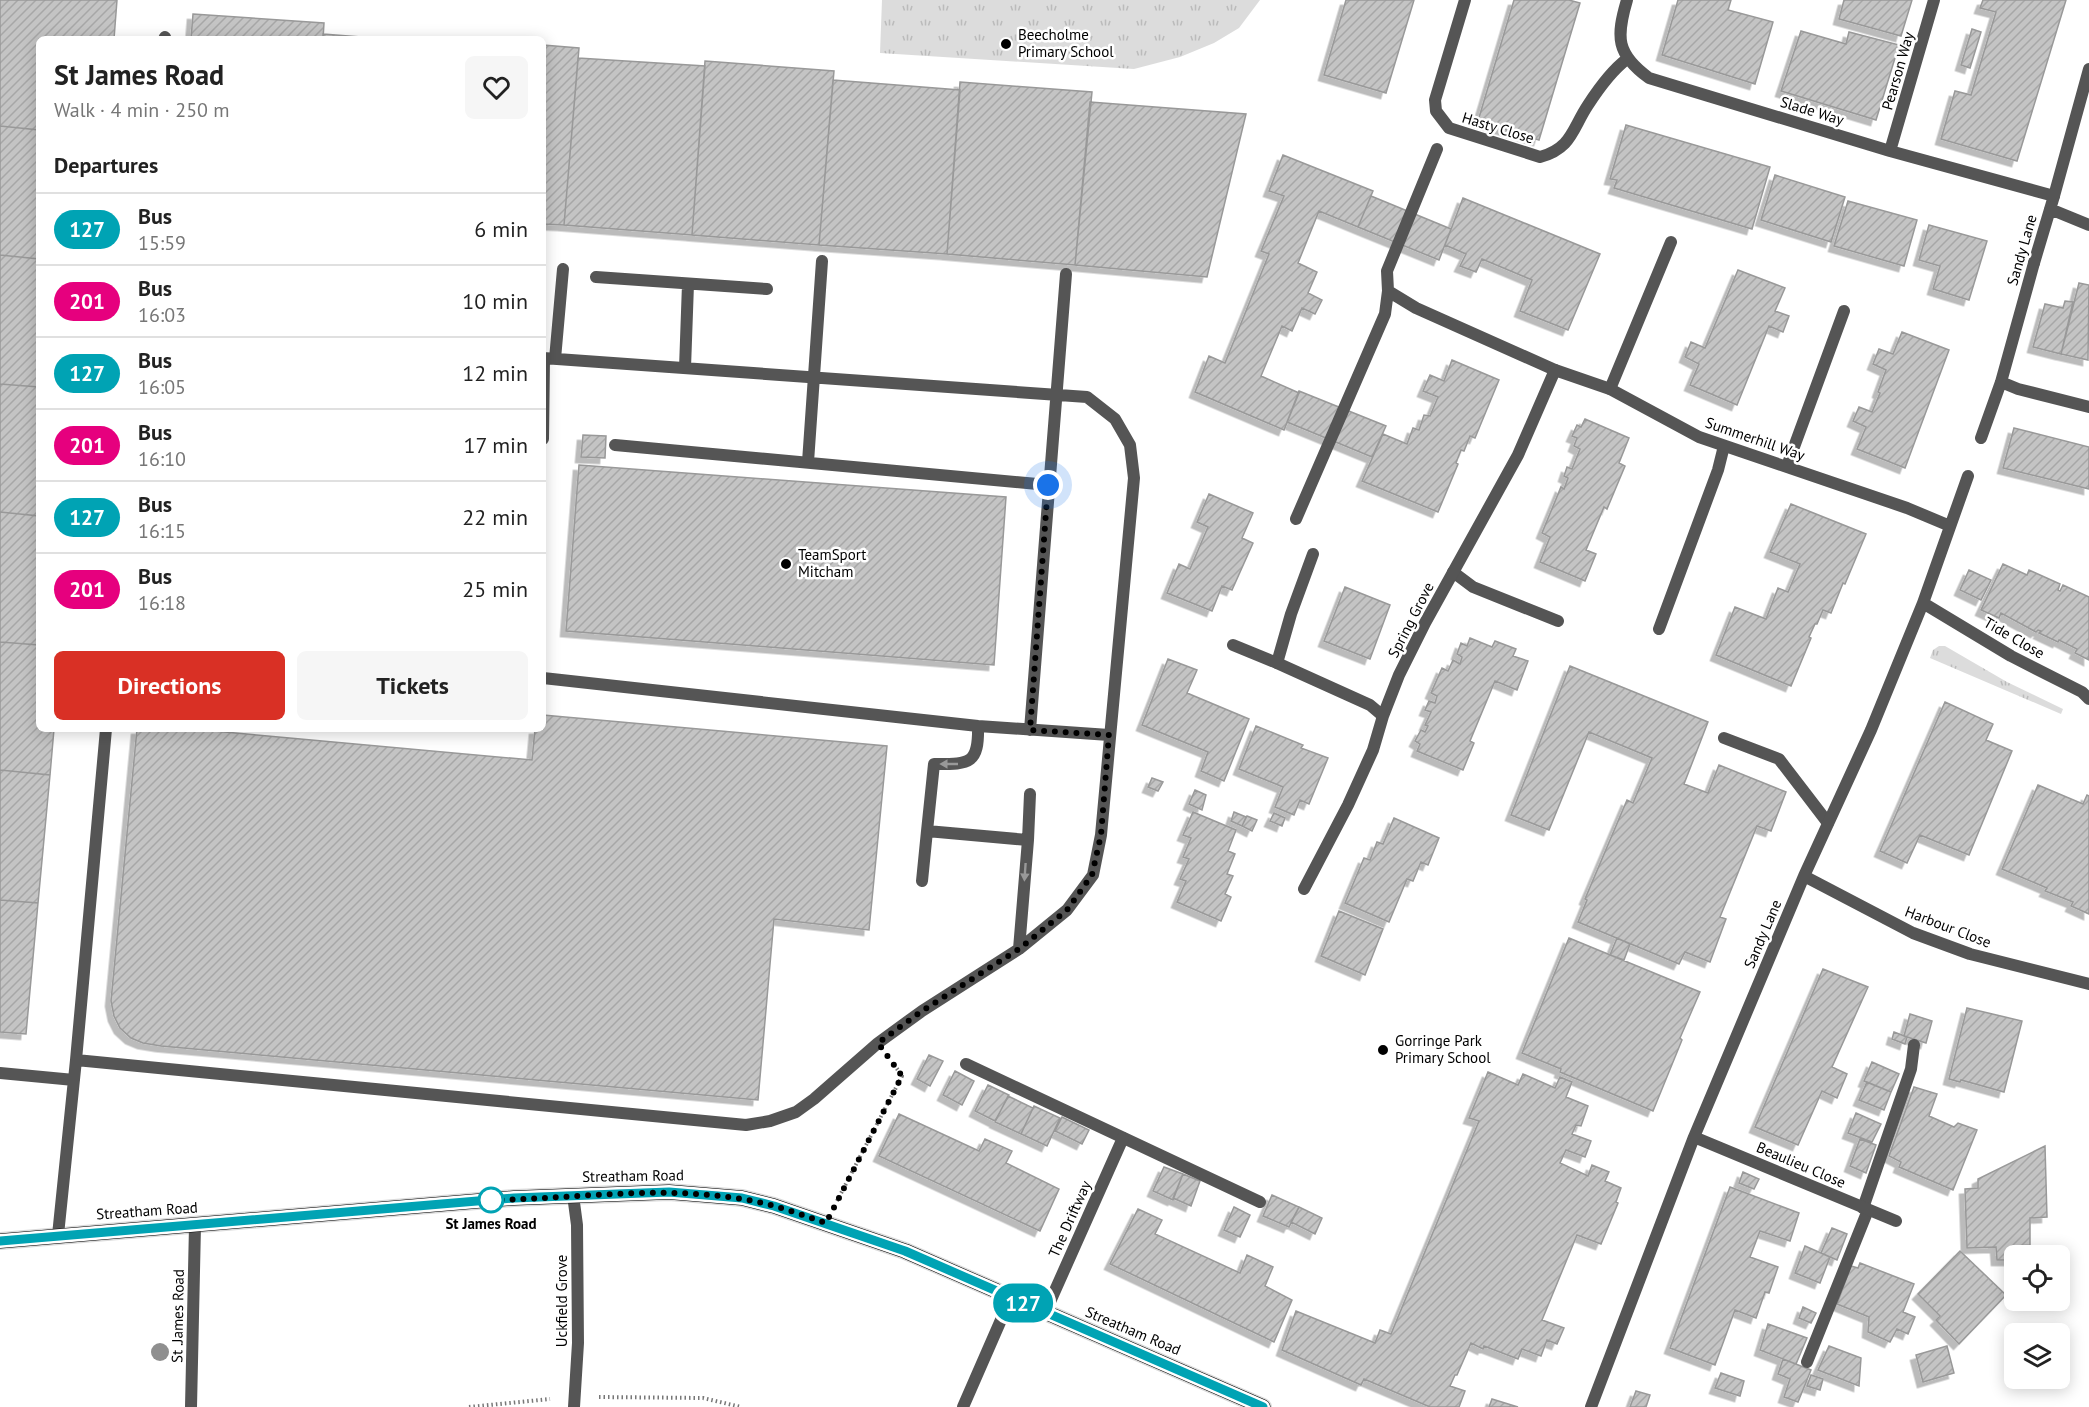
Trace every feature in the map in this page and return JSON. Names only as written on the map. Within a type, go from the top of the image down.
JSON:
[{"type":"main road","name":"Streatham Road","points":[[0,1241],[502,1199],[669,1192],[742,1198],[774,1206],[905,1251],[1263,1407]]},
{"type":"street","name":"Hasty Close","points":[[1465,0],[1435,100],[1436,111],[1449,128],[1540,157],[1553,153],[1573,134],[1587,106],[1615,69],[1627,59]]},
{"type":"street","points":[[1627,0],[1619,35],[1621,47],[1627,59]]},
{"type":"street","name":"Pearson Way","points":[[1890,151],[1934,0]]},
{"type":"street","name":"Slade Way","points":[[1627,59],[1649,78],[1890,151],[2054,196]]},
{"type":"street","name":"Sandy Lane","points":[[1981,438],[2001,382],[2089,69]]},
{"type":"street","points":[[1296,519],[1385,314],[1388,291],[1387,271],[1437,149]]},
{"type":"street","points":[[2050,209],[2089,225]]},
{"type":"street","points":[[1610,389],[1671,242]]},
{"type":"street","points":[[808,462],[822,261]]},
{"type":"street","points":[[546,378],[547,358],[563,269]]},
{"type":"street","points":[[1030,730],[1066,274]]},
{"type":"street","points":[[596,277],[767,289]]},
{"type":"street","points":[[685,368],[688,284]]},
{"type":"street","name":"Summerhill Way","points":[[1388,291],[1416,308],[1555,370],[1610,389],[1676,426],[1724,446],[1786,465],[1907,508],[1950,526]]},
{"type":"street","points":[[1786,465],[1844,311]]},
{"type":"street","points":[[76,1060],[746,1125],[770,1121],[796,1112],[814,1100],[878,1043],[922,1011],[1019,949],[1067,910],[1092,875],[1101,835],[1134,478],[1130,445],[1115,419],[1087,398],[547,358]]},
{"type":"street","name":"Spring Grove","points":[[1304,890],[1348,805],[1373,750],[1383,716],[1409,654],[1518,455],[1555,370]]},
{"type":"street","points":[[2001,382],[2018,389],[2089,407]]},
{"type":"street","points":[[615,445],[1048,485]]},
{"type":"street","points":[[1659,629],[1718,470],[1724,446]]},
{"type":"street","name":"Sandy Lane","points":[[1591,1407],[1694,1137],[1804,876],[1871,730],[1923,603],[1968,476]]},
{"type":"street","points":[[1277,663],[1291,614],[1313,554]]},
{"type":"street","points":[[1453,572],[1473,587],[1558,621]]},
{"type":"street","name":"Tide Close","points":[[1923,603],[2011,656],[2082,692],[2089,699]]},
{"type":"street","points":[[1233,645],[1370,705],[1383,716]]},
{"type":"street","points":[[546,678],[978,726],[1109,735]]},
{"type":"street","points":[[922,881],[934,764],[960,764],[974,756],[978,751],[978,726]]},
{"type":"street","points":[[58,1235],[106,732]]},
{"type":"street","points":[[1724,738],[1779,759],[1828,823]]},
{"type":"street","points":[[1019,949],[1030,794]]},
{"type":"street","points":[[927,831],[1028,840]]},
{"type":"street","name":"Harbour Close","points":[[1804,876],[1913,933],[1970,954],[2089,984]]},
{"type":"street","points":[[1807,1362],[1866,1209],[1911,1069],[1914,1045]]},
{"type":"street","points":[[966,1064],[1260,1202]]},
{"type":"street","points":[[0,1073],[74,1080]]},
{"type":"street","name":"Beaulieu Close","points":[[1694,1137],[1896,1221]]},
{"type":"street","name":"The Driftway","points":[[1045,1313],[1123,1138]]},
{"type":"street","name":"Uckfield Grove","points":[[573,1195],[578,1224],[575,1402]]},
{"type":"street","name":"St .James Road","points":[[191,1407],[195,1226]]},
{"type":"street","points":[[963,1407],[1011,1297]]},
{"type":"path","points":[[826,1223],[902,1076],[878,1043]]},
{"type":"path","points":[[469,1407],[703,1398],[741,1407]]},
{"type":"green space","points":[[882,0],[1260,0],[1239,28],[1214,43],[1180,57],[1134,69],[880,53]]},
{"type":"green space","points":[[1939,646],[1945,646],[2007,682],[2063,709],[2061,714],[1930,658],[1933,650]]},
{"type":"building","points":[[0,0],[117,0],[114,36],[36,36],[36,130],[0,126]]},
{"type":"building","points":[[1346,0],[1414,0],[1386,93],[1324,75]]},
{"type":"building","points":[[1514,0],[1569,0],[1580,3],[1539,140],[1478,121]]},
{"type":"building","points":[[1678,0],[1731,0],[1728,10],[1773,22],[1755,84],[1662,55]]},
{"type":"building","points":[[1844,0],[1912,0],[1901,36],[1839,19]]},
{"type":"building","points":[[1983,0],[2066,0],[2017,161],[1941,139],[1955,91],[1971,95],[1996,12],[1980,8]]},
{"type":"building","points":[[193,14],[324,23],[323,36],[191,36]]},
{"type":"building","points":[[1972,29],[1981,32],[1970,68],[1961,65]]},
{"type":"building","points":[[1801,31],[1846,44],[1849,32],[1899,45],[1876,120],[1781,91]]},
{"type":"building","points":[[323,34],[349,36],[323,36]]},
{"type":"building","points":[[546,45],[579,48],[564,225],[546,224]]},
{"type":"building","points":[[578,58],[705,66],[692,235],[564,225]]},
{"type":"building","points":[[705,61],[834,71],[819,245],[692,235]]},
{"type":"building","points":[[833,80],[960,90],[947,254],[819,245]]},
{"type":"building","points":[[960,82],[1092,92],[1075,265],[947,254]]},
{"type":"building","points":[[1090,102],[1246,114],[1207,277],[1075,265]]},
{"type":"building","points":[[1626,125],[1770,167],[1752,229],[1614,188],[1617,180],[1610,179]]},
{"type":"building","points":[[0,126],[36,130],[36,259],[0,255]]},
{"type":"building","points":[[1283,155],[1373,191],[1358,227],[1319,211],[1298,263],[1317,272],[1308,293],[1322,300],[1315,314],[1302,308],[1292,331],[1282,326],[1261,376],[1299,393],[1284,430],[1195,392],[1209,356],[1225,363],[1269,254],[1261,251],[1284,196],[1269,191]]},
{"type":"building","points":[[1775,175],[1845,197],[1831,242],[1761,220]]},
{"type":"building","points":[[1371,196],[1451,229],[1439,260],[1358,227]]},
{"type":"building","points":[[1463,198],[1600,254],[1568,330],[1520,311],[1532,280],[1482,259],[1476,272],[1460,266],[1466,254],[1445,245]]},
{"type":"building","points":[[1848,201],[1917,220],[1904,266],[1834,246]]},
{"type":"building","points":[[1929,225],[1987,241],[1969,300],[1933,289],[1940,266],[1919,260]]},
{"type":"building","points":[[0,255],[36,259],[36,387],[0,384]]},
{"type":"building","points":[[1738,270],[1785,288],[1775,311],[1789,316],[1783,332],[1769,326],[1737,405],[1690,385],[1699,364],[1685,357],[1691,342],[1705,348]]},
{"type":"building","points":[[2079,283],[2089,285],[2088,360],[2061,354]]},
{"type":"building","points":[[2065,301],[2073,302],[2061,354],[2033,347],[2045,304],[2063,308]]},
{"type":"building","points":[[1902,332],[1949,350],[1905,468],[1857,449],[1866,427],[1853,421],[1859,407],[1872,412],[1886,370],[1873,364],[1879,349],[1893,354]]},
{"type":"building","points":[[1452,360],[1499,380],[1475,438],[1470,436],[1464,451],[1461,450],[1456,463],[1458,464],[1438,512],[1362,481],[1383,434],[1407,444],[1413,428],[1419,430],[1424,415],[1430,416],[1438,397],[1423,391],[1430,375],[1444,381]]},
{"type":"building","points":[[0,384],[36,387],[36,516],[0,512]]},
{"type":"building","points":[[1299,391],[1386,426],[1372,457],[1287,422]]},
{"type":"building","points":[[1585,419],[1629,438],[1619,463],[1625,466],[1586,550],[1596,554],[1585,581],[1540,562],[1550,537],[1542,533],[1561,487],[1564,489],[1568,478],[1564,476],[1567,467],[1572,469],[1580,449],[1574,446],[1577,438],[1572,436],[1577,425],[1581,427]]},
{"type":"building","points":[[2014,428],[2089,447],[2089,489],[2003,468]]},
{"type":"building","points":[[583,435],[606,436],[605,458],[581,457]]},
{"type":"building","name":"TeamSport Mitcham","points":[[579,465],[1006,497],[994,665],[566,631]]},
{"type":"building","points":[[1209,494],[1253,513],[1242,538],[1253,543],[1232,590],[1222,586],[1212,611],[1167,593],[1179,564],[1190,569],[1208,527],[1197,522]]},
{"type":"building","points":[[1791,504],[1866,534],[1831,613],[1823,610],[1815,624],[1791,686],[1716,655],[1735,607],[1766,619],[1778,588],[1788,592],[1800,564],[1770,552]]},
{"type":"building","points":[[0,512],[36,516],[36,645],[0,642]]},
{"type":"building","points":[[2003,564],[2027,575],[2029,570],[2060,584],[2058,590],[2060,591],[2063,585],[2089,597],[2089,660],[2075,653],[2077,649],[2039,633],[2041,631],[2036,632],[2001,613],[1999,618],[1981,610]]},
{"type":"building","points":[[1969,570],[1991,580],[1981,600],[1960,590]]},
{"type":"building","points":[[1345,587],[1390,605],[1370,659],[1324,641]]},
{"type":"building","points":[[1470,638],[1492,647],[1495,641],[1516,649],[1513,656],[1528,661],[1517,690],[1495,681],[1470,741],[1474,743],[1463,770],[1417,751],[1420,744],[1415,741],[1421,730],[1425,732],[1428,726],[1425,725],[1431,712],[1425,710],[1429,701],[1435,703],[1437,696],[1431,693],[1442,668],[1448,671],[1453,660],[1460,664],[1462,657],[1457,654],[1461,643],[1467,646]]},
{"type":"building","points":[[0,642],[36,645],[36,732],[54,732],[50,775],[0,770]]},
{"type":"building","points":[[1168,659],[1197,670],[1187,693],[1249,719],[1224,781],[1201,771],[1208,752],[1142,725]]},
{"type":"building","points":[[1570,666],[1708,722],[1684,784],[1708,793],[1719,765],[1786,792],[1771,831],[1757,826],[1720,917],[1726,919],[1710,962],[1685,952],[1679,964],[1578,922],[1587,900],[1585,899],[1627,800],[1633,803],[1652,758],[1589,732],[1549,830],[1511,815]]},
{"type":"building","points":[[1945,702],[1993,724],[1986,740],[2012,751],[1969,855],[1920,835],[1907,863],[1880,851]]},
{"type":"building","points":[[546,715],[887,746],[869,930],[774,919],[758,1100],[161,1046],[131,1038],[120,1028],[114,1016],[111,1001],[137,732],[225,732],[532,760],[535,732],[546,732]]},
{"type":"building","points":[[1256,726],[1303,745],[1301,748],[1328,758],[1309,804],[1300,800],[1294,815],[1275,807],[1283,787],[1239,769]]},
{"type":"building","points":[[0,770],[50,775],[38,903],[0,900]]},
{"type":"building","points":[[1152,778],[1163,782],[1158,791],[1148,787]]},
{"type":"building","points":[[2038,785],[2083,804],[2087,795],[2089,796],[2089,914],[2071,906],[2073,902],[2045,891],[2047,888],[2002,869]]},
{"type":"building","points":[[1195,790],[1206,795],[1202,810],[1189,804]]},
{"type":"building","points":[[1193,812],[1236,830],[1228,851],[1235,854],[1227,874],[1233,876],[1225,894],[1231,897],[1221,921],[1177,902],[1186,881],[1180,879],[1189,859],[1183,857],[1191,838],[1183,835]]},
{"type":"building","points":[[1234,812],[1246,817],[1242,826],[1231,821]]},
{"type":"building","points":[[1274,813],[1285,818],[1282,826],[1270,821]]},
{"type":"building","points":[[1247,816],[1257,820],[1252,831],[1242,826]]},
{"type":"building","points":[[1394,818],[1439,838],[1428,865],[1421,862],[1413,881],[1407,879],[1389,922],[1345,903],[1364,858],[1370,860],[1377,842],[1383,844]]},
{"type":"building","points":[[0,900],[38,903],[26,1034],[0,1032]]},
{"type":"building","points":[[1339,911],[1383,929],[1365,975],[1321,956]]},
{"type":"building","points":[[1569,938],[1700,992],[1653,1111],[1560,1072],[1561,1069],[1522,1053]]},
{"type":"building","points":[[1617,938],[1630,944],[1624,960],[1610,955]]},
{"type":"building","points":[[1823,969],[1868,987],[1832,1067],[1847,1074],[1837,1098],[1822,1091],[1798,1145],[1755,1127]]},
{"type":"building","points":[[1967,1008],[2022,1021],[2004,1092],[1949,1079]]},
{"type":"building","points":[[1910,1014],[1932,1021],[1926,1043],[1904,1036]]},
{"type":"building","points":[[1894,1032],[1907,1037],[1905,1044],[1892,1039]]},
{"type":"building","points":[[929,1055],[943,1061],[930,1086],[917,1079]]},
{"type":"building","points":[[1872,1062],[1899,1074],[1891,1092],[1864,1081]]},
{"type":"building","points":[[955,1071],[974,1081],[962,1105],[943,1095]]},
{"type":"building","points":[[1488,1072],[1518,1085],[1523,1074],[1555,1088],[1560,1077],[1572,1082],[1566,1097],[1588,1106],[1581,1126],[1576,1125],[1572,1134],[1591,1141],[1585,1157],[1566,1150],[1560,1163],[1588,1176],[1592,1165],[1609,1172],[1605,1181],[1621,1188],[1616,1202],[1618,1203],[1601,1244],[1577,1235],[1542,1320],[1564,1328],[1557,1344],[1547,1340],[1541,1356],[1522,1349],[1518,1359],[1484,1346],[1483,1349],[1471,1343],[1450,1386],[1465,1391],[1459,1407],[1430,1407],[1364,1379],[1361,1385],[1282,1350],[1296,1311],[1375,1343],[1380,1330],[1391,1334],[1479,1121],[1469,1118]]},
{"type":"building","points":[[1867,1082],[1891,1092],[1884,1110],[1859,1100]]},
{"type":"building","points":[[988,1085],[1009,1095],[995,1121],[975,1111]]},
{"type":"building","points":[[1914,1087],[1937,1094],[1929,1116],[1954,1127],[1958,1123],[1977,1130],[1953,1190],[1899,1167],[1901,1162],[1889,1156]]},
{"type":"building","points":[[1008,1096],[1033,1108],[1021,1134],[995,1122]]},
{"type":"building","points":[[1034,1106],[1060,1118],[1047,1146],[1021,1134]]},
{"type":"building","points":[[1856,1113],[1881,1124],[1872,1142],[1848,1133]]},
{"type":"building","points":[[899,1114],[979,1151],[985,1139],[1012,1151],[1006,1163],[1059,1189],[1040,1231],[879,1156]]},
{"type":"building","points":[[1062,1117],[1089,1130],[1082,1144],[1055,1131]]},
{"type":"building","points":[[1860,1139],[1876,1145],[1866,1173],[1850,1166]]},
{"type":"building","points":[[2045,1146],[2047,1217],[2030,1218],[2030,1245],[2004,1245],[2004,1260],[1997,1260],[1996,1247],[1967,1248],[1965,1189],[1978,1188],[1978,1179]]},
{"type":"building","points":[[1164,1167],[1183,1174],[1173,1200],[1153,1191]]},
{"type":"building","points":[[1743,1172],[1759,1179],[1754,1189],[1739,1183]]},
{"type":"building","points":[[1183,1174],[1200,1181],[1191,1206],[1173,1198]]},
{"type":"building","points":[[1730,1187],[1799,1213],[1790,1241],[1760,1231],[1750,1257],[1778,1267],[1769,1293],[1765,1292],[1756,1318],[1735,1310],[1715,1365],[1670,1348]]},
{"type":"building","points":[[1272,1195],[1299,1207],[1289,1227],[1263,1216]]},
{"type":"building","points":[[1234,1207],[1250,1215],[1240,1237],[1224,1230]]},
{"type":"building","points":[[1299,1207],[1322,1218],[1315,1234],[1291,1222]]},
{"type":"building","points":[[1138,1209],[1162,1220],[1155,1234],[1240,1273],[1247,1255],[1273,1267],[1265,1286],[1292,1300],[1274,1342],[1110,1264]]},
{"type":"building","points":[[1832,1228],[1847,1234],[1837,1260],[1821,1253]]},
{"type":"building","points":[[1805,1246],[1830,1257],[1820,1283],[1795,1273]]},
{"type":"building","points":[[1960,1251],[2004,1293],[2004,1297],[1959,1344],[1936,1320],[1940,1316],[1918,1294]]},
{"type":"building","points":[[1860,1263],[1914,1284],[1903,1312],[1915,1317],[1908,1334],[1897,1329],[1890,1342],[1868,1332],[1869,1317],[1837,1304],[1851,1266],[1858,1268]]},
{"type":"building","points":[[1803,1307],[1816,1313],[1811,1323],[1799,1318]]},
{"type":"building","points":[[1768,1324],[1807,1338],[1796,1364],[1760,1350]]},
{"type":"building","points":[[1829,1346],[1861,1358],[1859,1386],[1818,1370]]},
{"type":"building","points":[[1947,1346],[1954,1373],[1923,1382],[1916,1355]]},
{"type":"building","points":[[1783,1359],[1811,1370],[1798,1402],[1784,1397],[1790,1379],[1778,1374]]},
{"type":"building","points":[[1721,1373],[1744,1381],[1740,1396],[1715,1388]]},
{"type":"building","points":[[1811,1375],[1823,1379],[1820,1390],[1807,1386]]},
{"type":"building","points":[[1636,1391],[1650,1395],[1646,1407],[1630,1407]]},
{"type":"building","points":[[1492,1399],[1518,1407],[1489,1407]]},
{"type":"bus line","name":"127","points":[[0,1241],[514,1198],[669,1192],[742,1198],[774,1206],[905,1251],[1263,1407]]},
{"type":"place","name":"Beecholme Primary School","points":[[1006,44]]},
{"type":"place","name":"TeamSport Mitcham","points":[[786,564]]},
{"type":"place","name":"Gorringe Park Primary School","points":[[1383,1050]]},
{"type":"place","name":"St James Road","points":[[491,1200]]},
{"type":"route","points":[[491,1200],[573,1195],[688,1193],[742,1198],[826,1223],[902,1076],[878,1043],[922,1011],[1019,949],[1067,910],[1092,875],[1101,835],[1109,735],[1030,730],[1048,485]]}]
